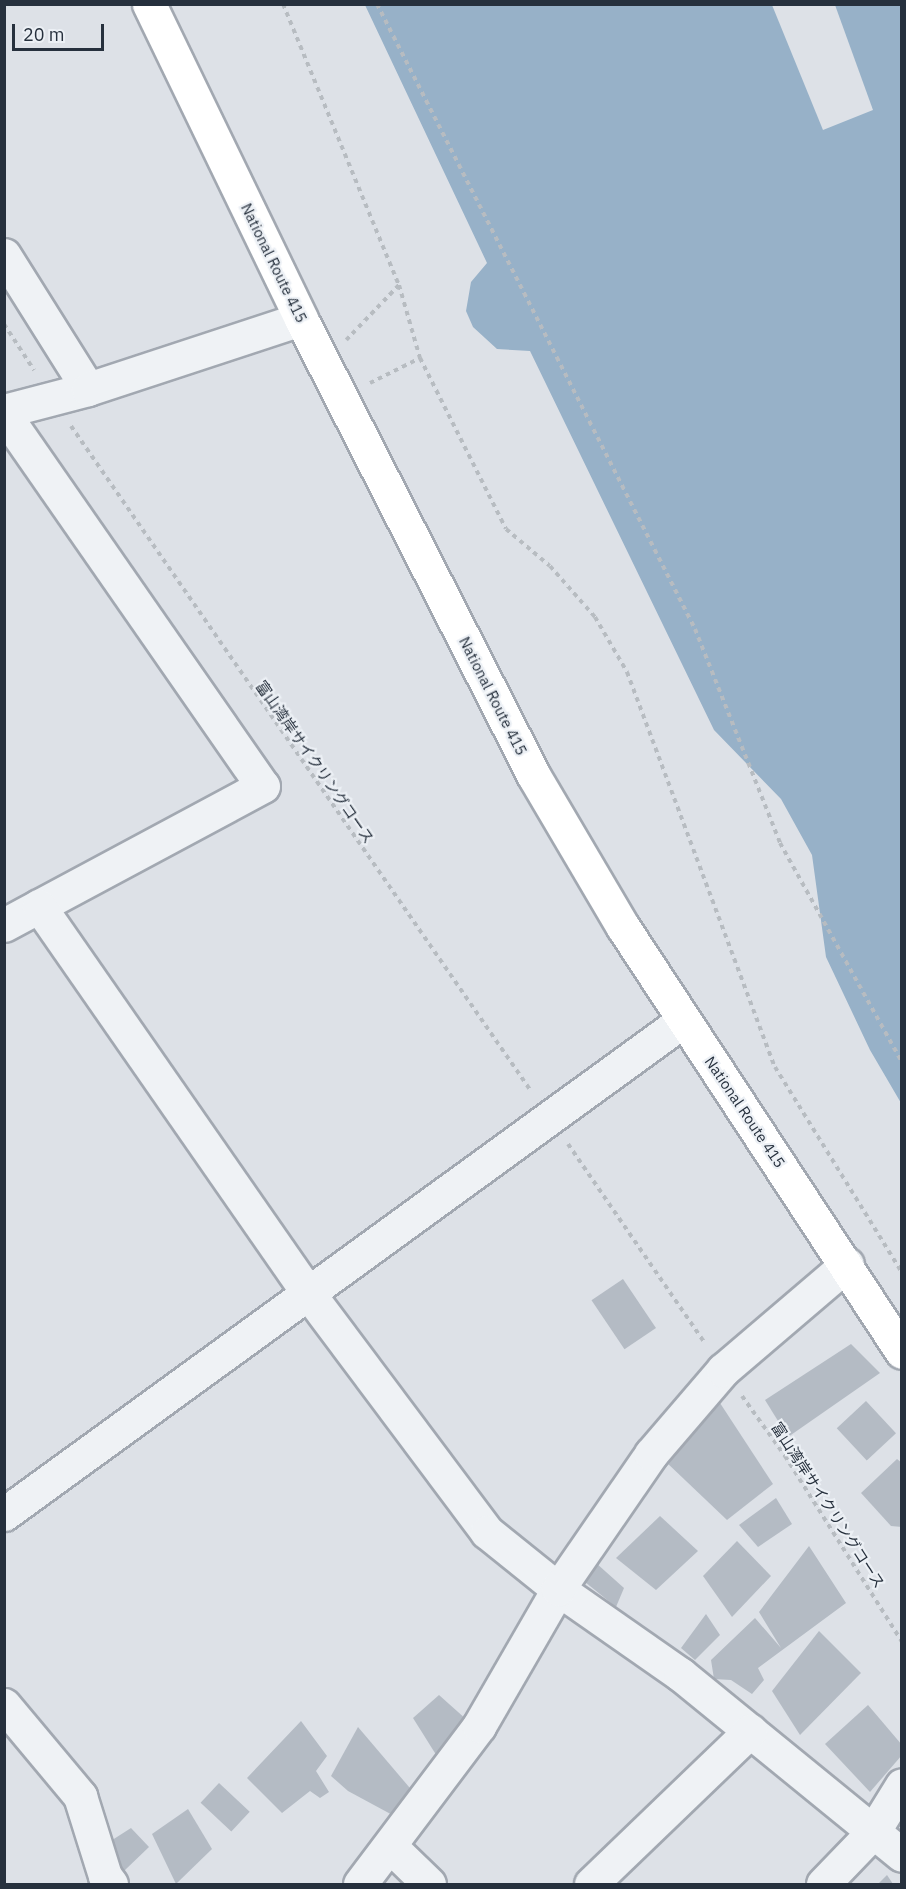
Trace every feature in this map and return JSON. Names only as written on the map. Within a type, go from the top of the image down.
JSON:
[{"type":"highway","name":"National Route 415","points":[[149,4],[301,319],[534,776],[684,1020],[847,1264],[902,1352]]},
{"type":"street","points":[[4,255],[88,389]]},
{"type":"street","points":[[4,925],[263,786],[4,413],[88,389],[301,319]]},
{"type":"street","points":[[39,906],[309,1294],[487,1532],[558,1589],[680,1674],[902,1854]]},
{"type":"street","points":[[4,1514],[684,1020]]},
{"type":"street","points":[[360,1884],[391,1847],[479,1726],[558,1589],[651,1454],[723,1370],[847,1264]]},
{"type":"street","points":[[4,1705],[80,1796],[105,1876],[111,1884]]},
{"type":"street","points":[[591,1884],[750,1731]]},
{"type":"street","points":[[823,1884],[873,1832],[902,1785]]},
{"type":"street","points":[[391,1847],[429,1884]]},
{"type":"path","points":[[283,4],[399,285],[420,358],[506,530],[550,566],[595,617],[627,672],[775,1067],[902,1274]]},
{"type":"path","points":[[377,4],[695,629],[780,843],[902,1062]]},
{"type":"path","points":[[323,363],[399,285]]},
{"type":"path","points":[[4,324],[36,372]]},
{"type":"path","points":[[342,398],[420,358]]},
{"type":"path","name":"富山湾岸サイクリングコース","points":[[76,435],[538,1100]]},
{"type":"path","points":[[561,1133],[709,1348]]},
{"type":"path","name":"富山湾岸サイクリングコース","points":[[739,1392],[785,1456],[902,1642]]},
{"type":"water","points":[[365,5],[901,5],[901,1103],[870,1050],[826,957],[812,855],[781,799],[714,730],[530,351],[497,349],[473,327],[466,311],[471,282],[487,263]]},
{"type":"pier","points":[[772,5],[835,5],[873,110],[823,130]]},
{"type":"building","points":[[623,1279],[656,1328],[624,1349],[591,1300]]},
{"type":"building","points":[[851,1344],[880,1373],[788,1437],[765,1400]]},
{"type":"building","points":[[866,1401],[896,1433],[867,1460],[837,1428]]},
{"type":"building","points":[[720,1403],[773,1484],[727,1520],[665,1461]]},
{"type":"building","points":[[897,1459],[902,1463],[902,1527],[891,1526],[861,1493]]},
{"type":"building","points":[[776,1498],[792,1524],[758,1547],[739,1525]]},
{"type":"building","points":[[660,1516],[698,1551],[656,1590],[616,1558]]},
{"type":"building","points":[[737,1541],[771,1576],[732,1617],[703,1576]]},
{"type":"building","points":[[809,1546],[846,1603],[758,1668],[764,1680],[752,1694],[731,1680],[714,1679],[711,1660],[755,1618],[781,1648],[759,1612]]},
{"type":"building","points":[[596,1563],[624,1588],[616,1607],[585,1582]]},
{"type":"building","points":[[706,1614],[720,1635],[695,1660],[681,1648]]},
{"type":"building","points":[[819,1631],[861,1673],[800,1735],[772,1691]]},
{"type":"building","points":[[439,1695],[467,1720],[440,1761],[413,1718]]},
{"type":"building","points":[[868,1705],[902,1745],[902,1755],[870,1792],[825,1744]]},
{"type":"building","points":[[301,1721],[327,1756],[316,1771],[329,1792],[320,1798],[310,1791],[282,1813],[247,1778]]},
{"type":"building","points":[[358,1727],[415,1794],[398,1818],[348,1791],[331,1776]]},
{"type":"building","points":[[219,1783],[250,1812],[231,1831],[201,1803]]},
{"type":"building","points":[[188,1809],[212,1849],[176,1884],[152,1834]]},
{"type":"building","points":[[131,1828],[149,1847],[124,1871],[106,1844]]},
{"type":"building","points":[[887,1875],[893,1884],[878,1884]]}]
